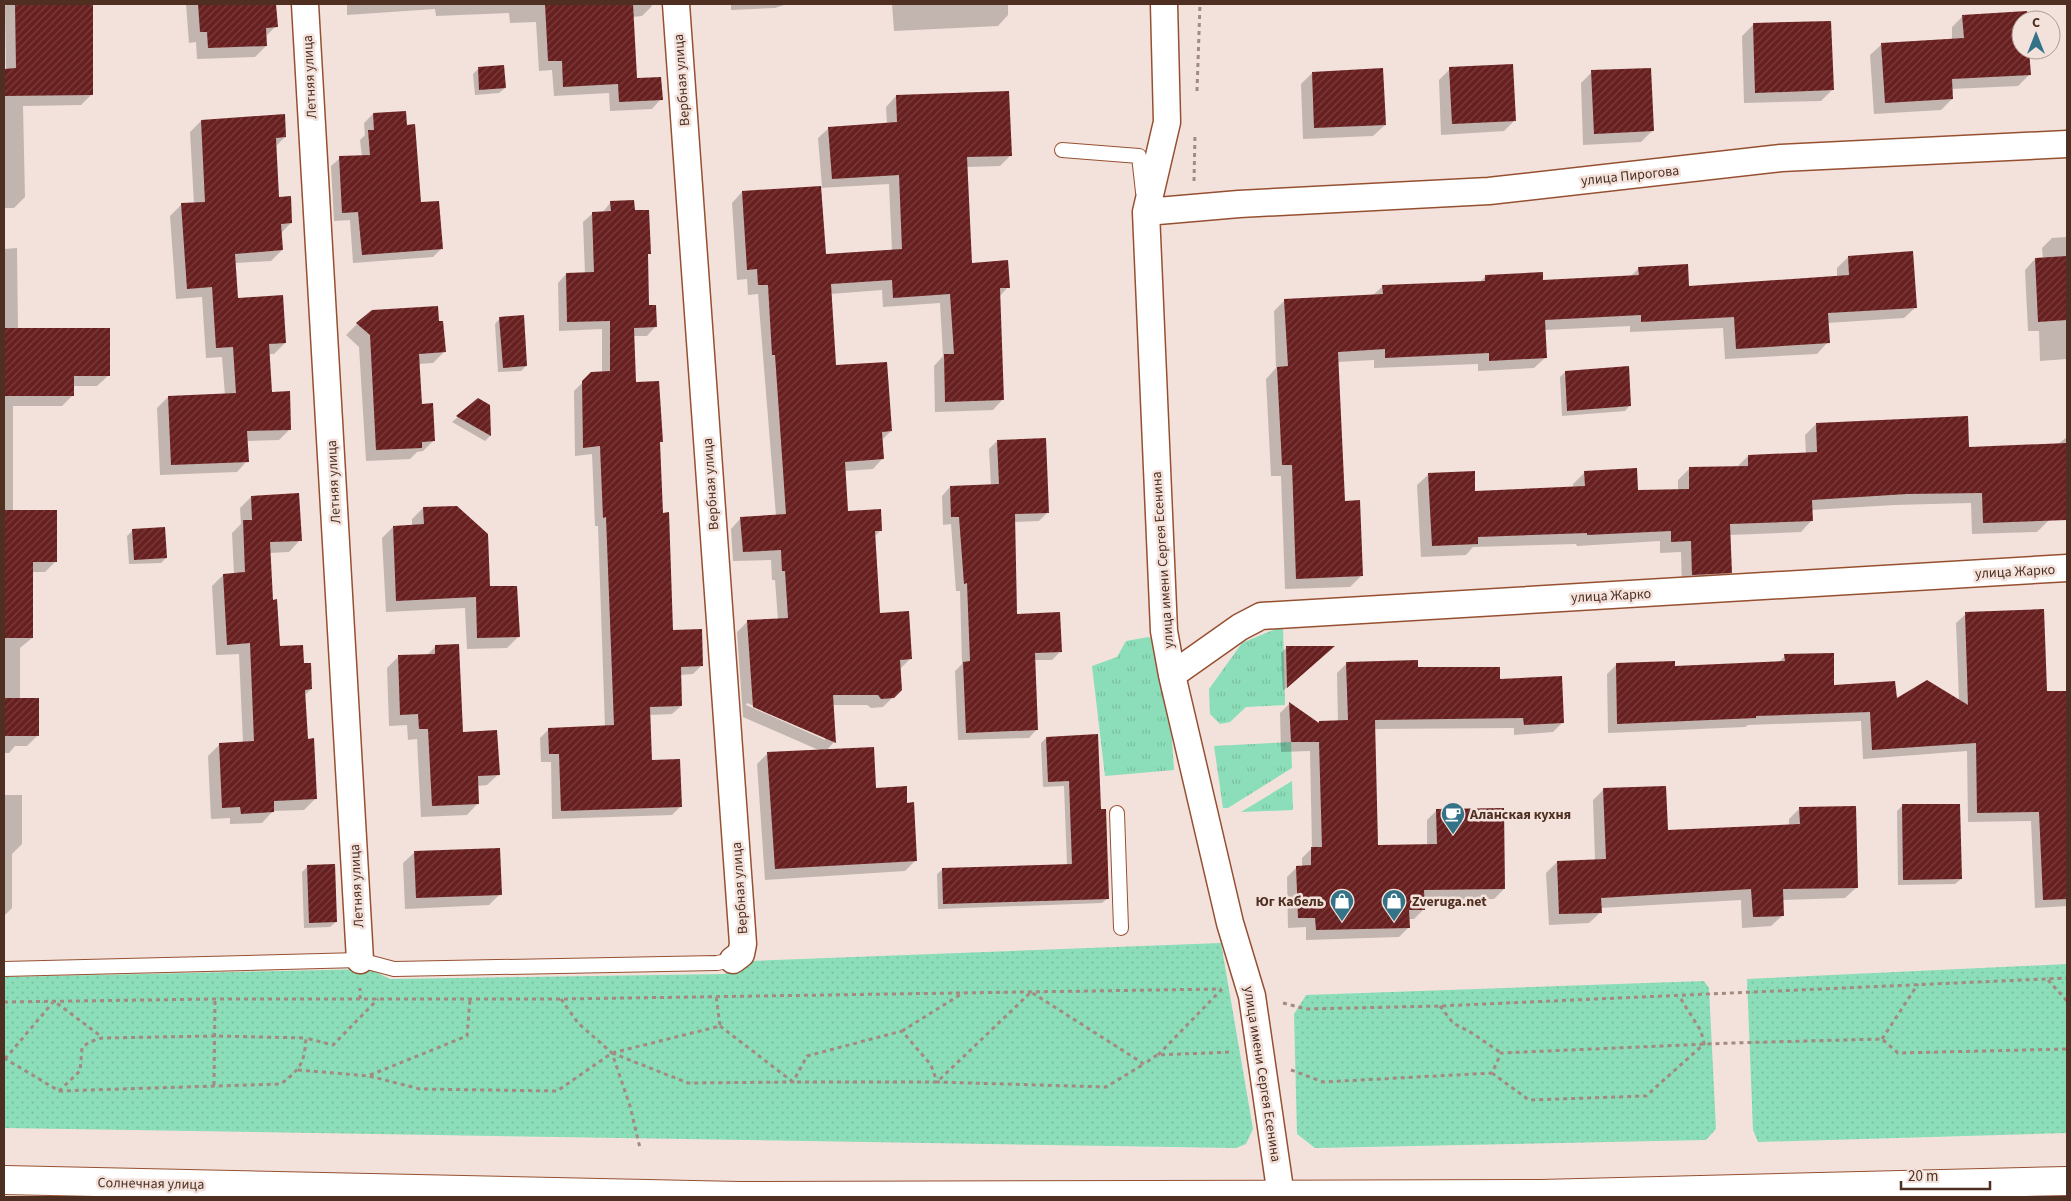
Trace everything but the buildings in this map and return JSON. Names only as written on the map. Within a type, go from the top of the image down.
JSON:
[{"type":"main road","name":"Солнечная улица","points":[[4,1180],[699,1196],[1281,1196],[2033,1189],[2067,1181]]},
{"type":"street","name":"Летняя улица","points":[[305,4],[360,960]]},
{"type":"street","name":"Вербная улица","points":[[676,4],[743,944],[741,954],[733,960]]},
{"type":"street","name":"улица имени Сергея Есенина","points":[[1164,4],[1166,122],[1146,212],[1164,631],[1172,675],[1230,924],[1252,996],[1263,1059],[1281,1196]]},
{"type":"street","name":"улица Пирогова","points":[[1146,212],[1489,190],[1781,158],[2067,144]]},
{"type":"street","name":"улица Жарко","points":[[1172,675],[1240,627],[1261,616],[2067,568]]},
{"type":"lane","points":[[1062,150],[1139,156],[1146,212]]},
{"type":"lane","points":[[1117,813],[1121,928]]},
{"type":"lane","points":[[4,969],[360,960],[394,969],[717,963],[733,960]]},
{"type":"path","points":[[4,1002],[215,999],[561,999],[716,995],[1222,989],[1306,1009],[1440,1006],[2067,978]]},
{"type":"path","points":[[2048,979],[2067,1001]]},
{"type":"path","points":[[1882,1039],[1918,984]]},
{"type":"path","points":[[561,999],[578,1023],[612,1053],[688,1083],[937,1082],[1106,1087],[1157,1056],[1222,989]]},
{"type":"path","points":[[1032,992],[1144,1064]]},
{"type":"path","points":[[937,1082],[1032,992]]},
{"type":"path","points":[[793,1082],[807,1056],[902,1031],[964,993]]},
{"type":"path","points":[[716,995],[720,1026],[793,1082]]},
{"type":"path","points":[[1679,996],[1701,1031],[1704,1044]]},
{"type":"path","points":[[214,1085],[215,999]]},
{"type":"path","points":[[59,1091],[80,1071],[82,1048],[90,1042],[102,1038],[215,1036],[306,1038],[333,1045],[378,999]]},
{"type":"path","points":[[369,1076],[467,1036],[470,999]]},
{"type":"path","points":[[54,1001],[4,1059],[59,1091],[281,1084],[298,1070],[305,1056],[306,1038]]},
{"type":"path","points":[[54,1001],[102,1038]]},
{"type":"path","points":[[1440,1006],[1453,1023],[1472,1033],[1501,1053],[1704,1044],[1882,1039],[1898,1053],[2067,1049]]},
{"type":"path","points":[[298,1070],[369,1076],[420,1089],[557,1091],[612,1053],[720,1026]]},
{"type":"path","points":[[902,1031],[931,1065],[937,1082]]},
{"type":"path","points":[[1157,1056],[1243,1052],[1323,1082],[1492,1073],[1529,1100],[1646,1096],[1704,1044]]},
{"type":"path","points":[[612,1053],[630,1106],[640,1148]]},
{"type":"path","points":[[1492,1073],[1501,1053]]},
{"type":"green space","points":[[1283,626],[1285,705],[1246,707],[1230,722],[1220,724],[1210,714],[1209,689],[1242,643]]},
{"type":"green space","points":[[1149,637],[1166,652],[1174,770],[1105,776],[1092,666],[1117,657],[1126,641]]},
{"type":"green space","points":[[1291,742],[1292,768],[1228,808],[1223,808],[1214,746]]},
{"type":"green space","points":[[1292,781],[1293,810],[1241,812]]},
{"type":"green space","points":[[1221,943],[1253,1129],[1246,1144],[1236,1148],[4,1128],[4,977],[370,969],[390,979],[724,974],[751,961]]},
{"type":"green space","points":[[2067,964],[2067,1133],[1758,1142],[1753,1130],[1747,979]]},
{"type":"green space","points":[[1704,981],[1709,988],[1716,1129],[1706,1140],[1315,1148],[1297,1134],[1294,1014],[1306,995]]},
{"type":"place","name":"Аланская кухня","points":[[1453,835]]},
{"type":"place","name":"Юг Кабель","points":[[1342,922]]},
{"type":"place","name":"Zveruga.net","points":[[1394,922]]}]
